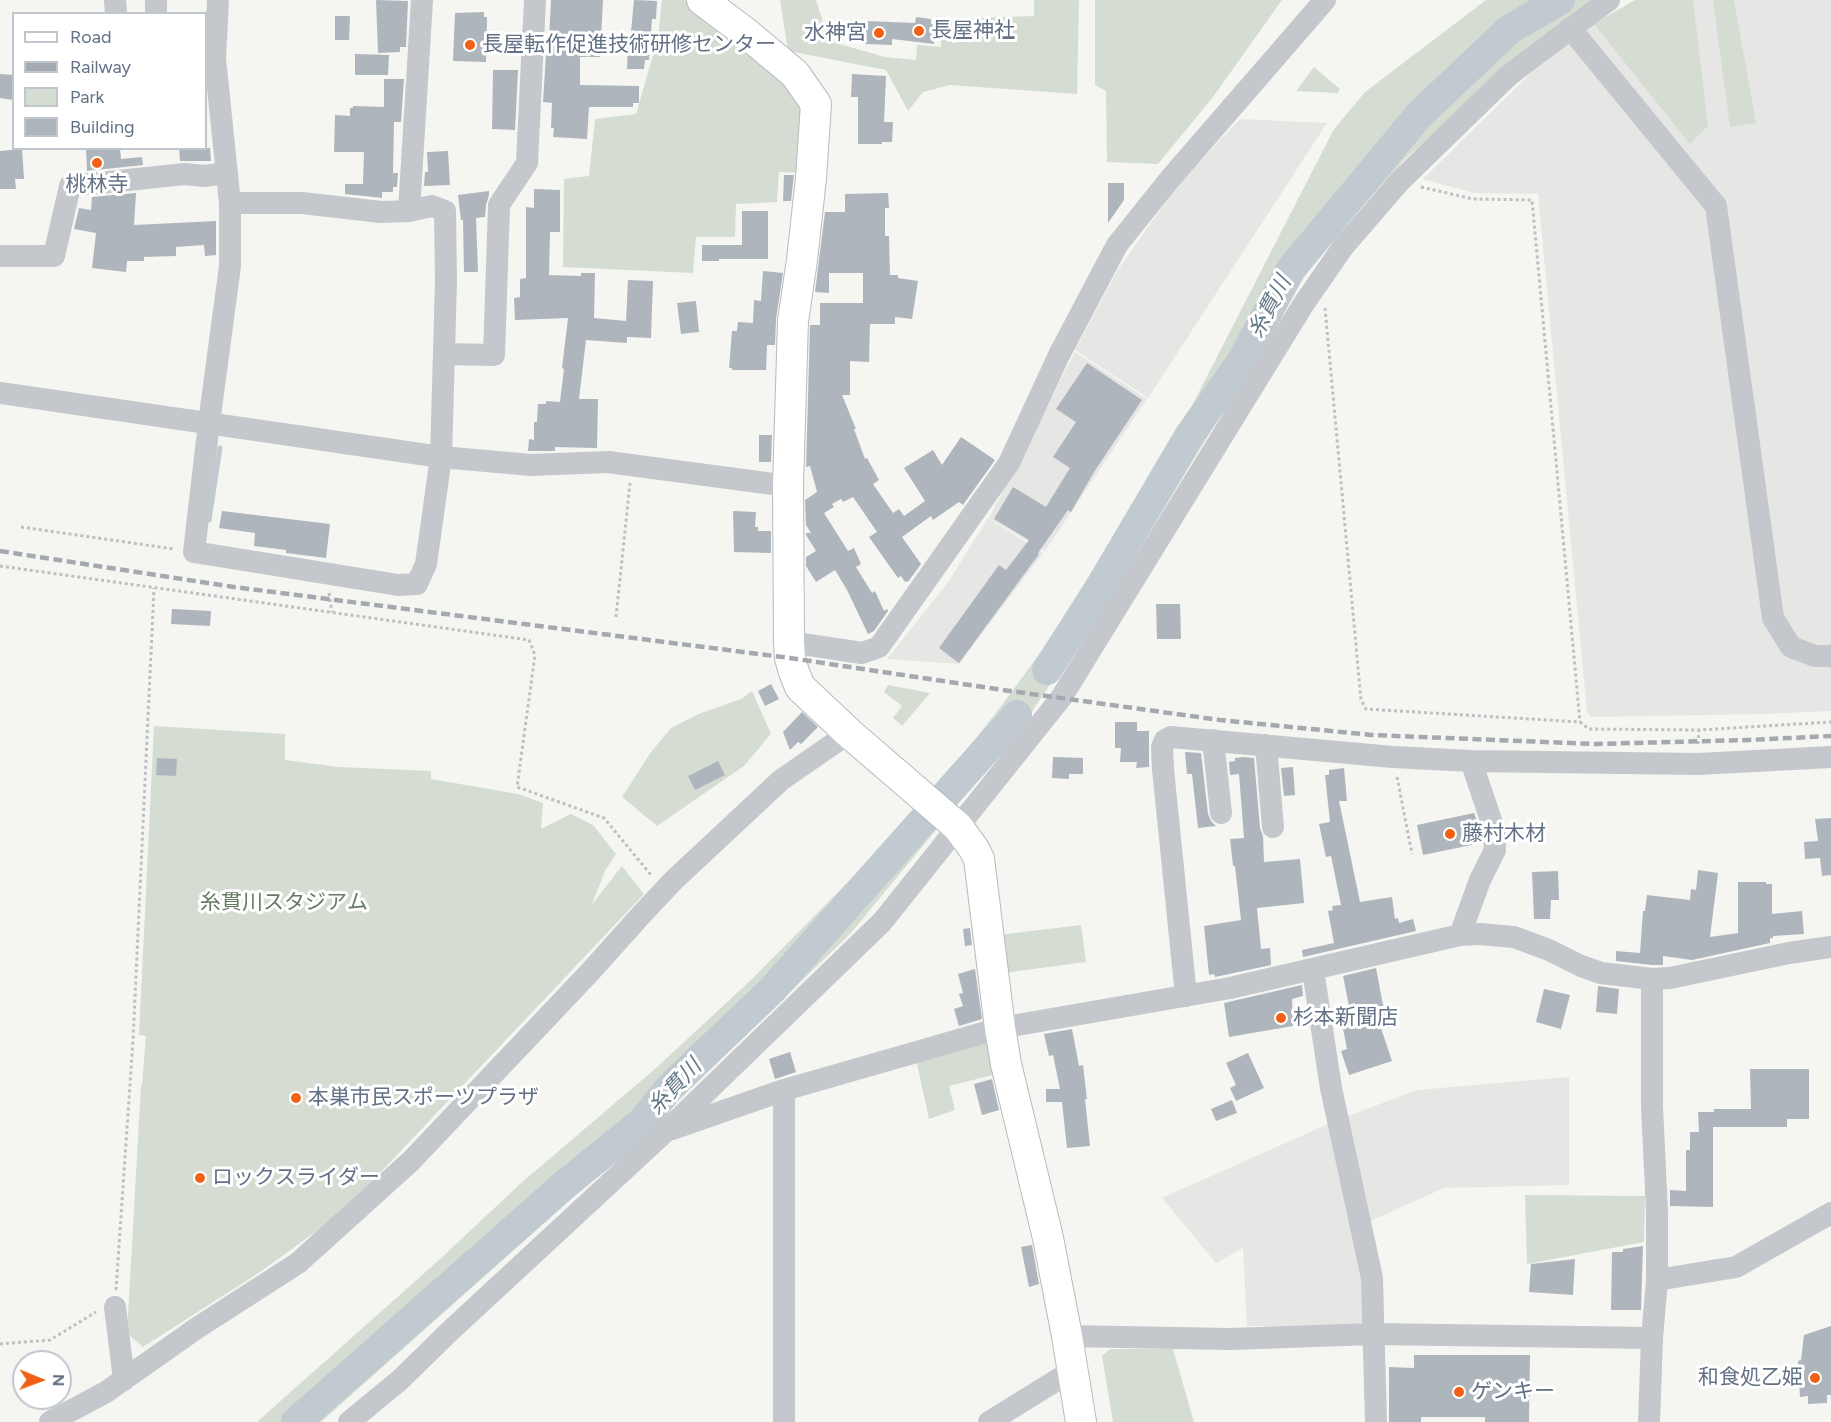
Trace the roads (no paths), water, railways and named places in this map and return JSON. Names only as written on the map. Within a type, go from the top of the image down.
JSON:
[{"type":"main road","points":[[702,0],[795,74],[816,104],[809,190],[793,321],[788,486],[790,658],[800,687],[953,824],[974,849],[979,859],[1006,1064],[1048,1238],[1081,1422]]},
{"type":"street","points":[[218,0],[215,59],[230,203],[230,266],[194,552],[398,585],[417,584],[426,564],[441,457],[446,281],[445,211],[432,206],[409,211],[381,212],[302,203],[230,203]]},
{"type":"street","points":[[409,211],[422,0]]},
{"type":"street","points":[[444,354],[494,355],[499,205],[527,163],[535,0]]},
{"type":"street","points":[[789,642],[862,653],[879,647],[1009,463],[1059,356],[1117,245],[1169,180],[1325,0]]},
{"type":"street","points":[[349,1422],[400,1380],[665,1131],[882,922],[953,824],[1061,698],[1323,275],[1364,220],[1399,182],[1508,76],[1609,0]]},
{"type":"street","points":[[1570,28],[1716,206],[1773,618],[1791,647],[1815,656],[1831,656]]},
{"type":"street","points":[[0,256],[54,255],[70,186],[185,174],[204,176],[226,173]]},
{"type":"street","points":[[0,393],[441,457],[531,465],[608,462],[788,486]]},
{"type":"street","points":[[50,1422],[106,1392],[197,1328],[298,1263],[411,1161],[590,972],[664,890],[781,780],[849,733]]},
{"type":"street","points":[[1186,996],[1162,747],[1172,736],[1393,757],[1471,761],[1698,764],[1831,757]]},
{"type":"street","points":[[1213,740],[1221,813]]},
{"type":"street","points":[[1266,745],[1274,827]]},
{"type":"street","points":[[1460,935],[1480,880],[1495,850],[1494,829],[1471,761]]},
{"type":"street","points":[[665,1131],[784,1090],[1000,1028],[1186,996],[1313,970],[1460,935],[1514,937],[1601,973],[1652,979],[1670,978],[1789,953],[1831,947]]},
{"type":"street","points":[[1313,970],[1331,1088],[1372,1278],[1376,1422]]},
{"type":"street","points":[[1649,1422],[1657,1212],[1652,1106],[1652,979]]},
{"type":"street","points":[[784,1090],[784,1422]]},
{"type":"street","points":[[1656,1280],[1736,1267],[1831,1214]]},
{"type":"street","points":[[115,1307],[124,1380]]},
{"type":"street","points":[[1067,1336],[1230,1339],[1373,1334],[1652,1338]]},
{"type":"street","points":[[989,1422],[1073,1370]]},
{"type":"waterway","name":"糸貫川","points":[[1047,670],[1100,587],[1189,436],[1241,362],[1291,269],[1419,115],[1510,29],[1560,0]]},
{"type":"waterway","points":[[209,520],[220,448]]},
{"type":"waterway","name":"糸貫川","points":[[296,1422],[563,1186],[642,1122],[670,1087],[772,990],[1017,715]]},
{"type":"railway","points":[[0,551],[234,587],[790,658],[1220,720],[1372,735],[1595,744],[1831,736]]},
{"type":"place","name":"長屋神社","points":[[919,31]]},
{"type":"place","name":"水神宮","points":[[879,33]]},
{"type":"place","name":"長屋転作促進技術研修センター","points":[[470,45]]},
{"type":"place","name":"桃林寺","points":[[97,163]]},
{"type":"place","name":"藤村木材","points":[[1450,834]]},
{"type":"place","name":"杉本新聞店","points":[[1281,1018]]},
{"type":"place","name":"本巣市民スポーツプラザ","points":[[296,1098]]},
{"type":"place","name":"ロックスライダー","points":[[200,1178]]},
{"type":"place","name":"和食処乙姫","points":[[1815,1378]]},
{"type":"place","name":"ゲンキー","points":[[1459,1392]]},
{"type":"park label","name":"糸貫川スタジアム","points":[[284,903]]}]
